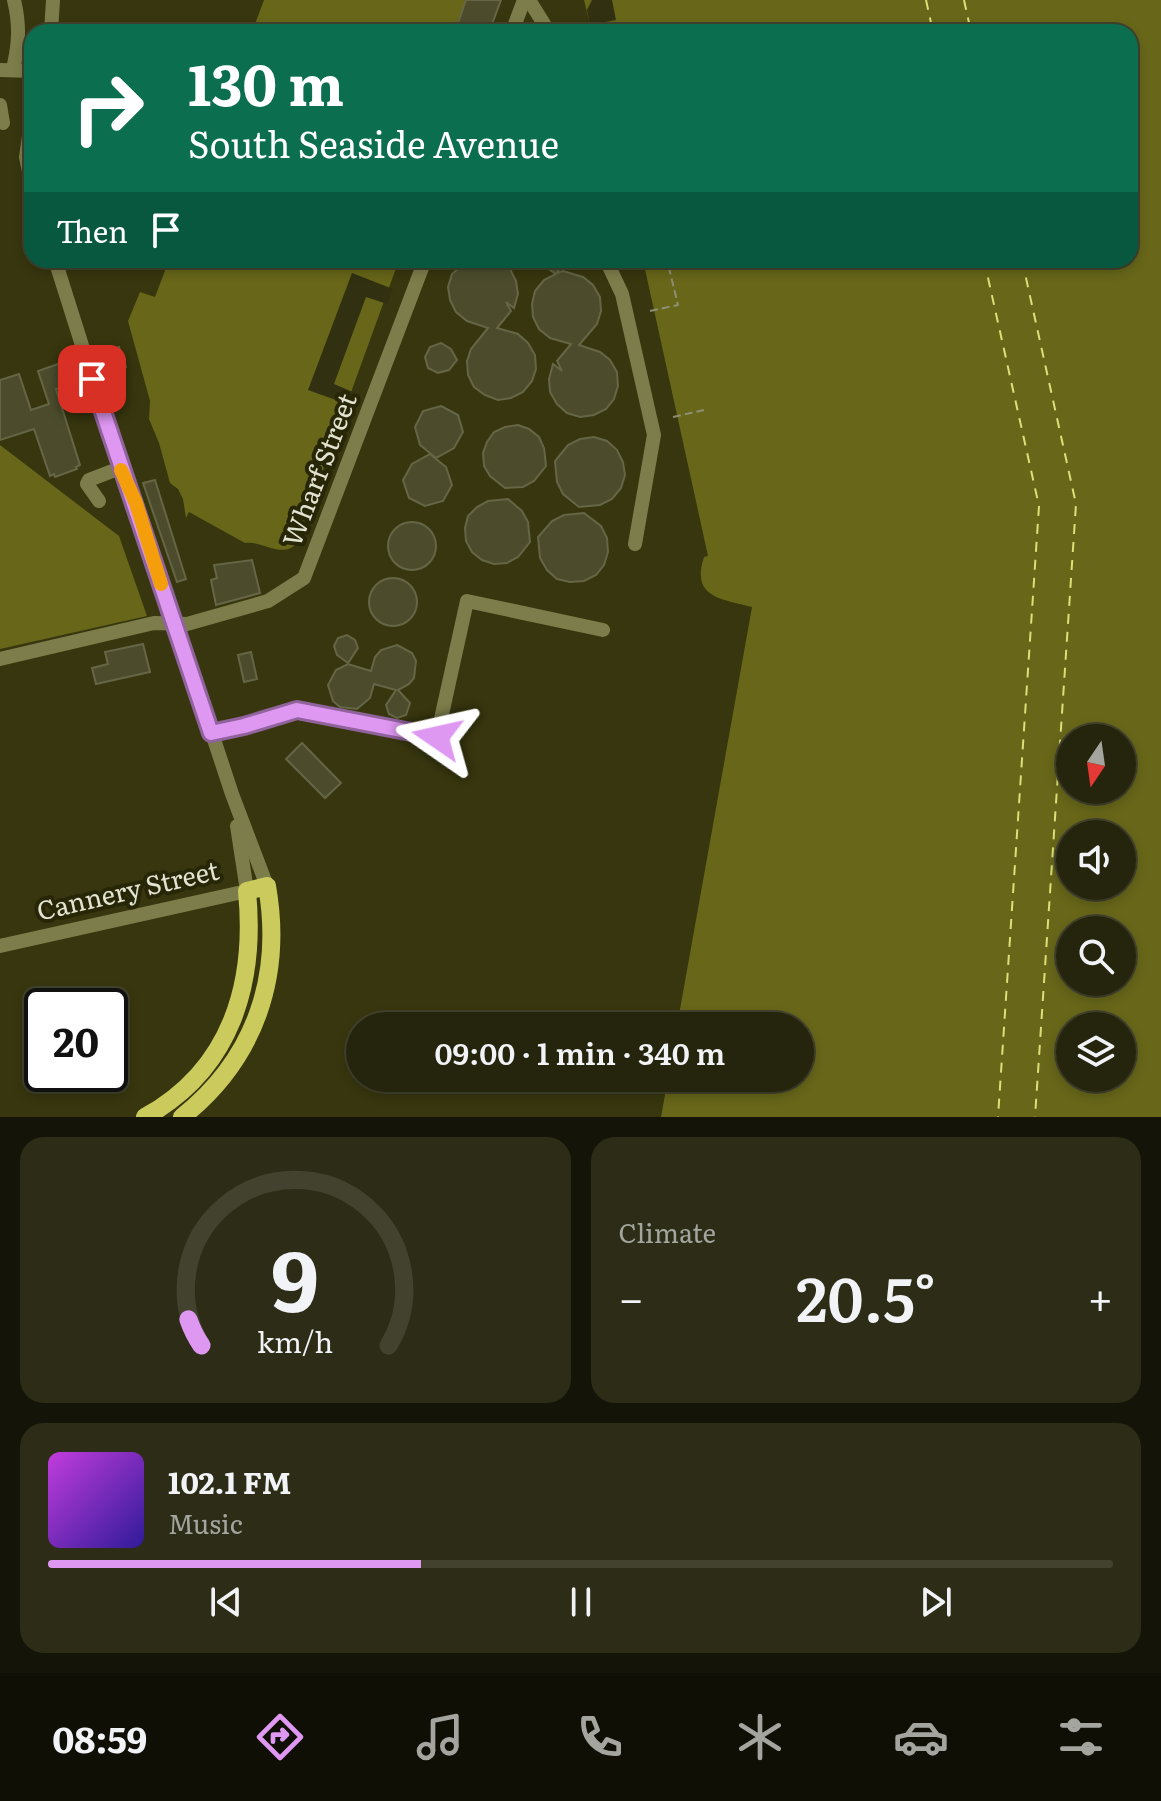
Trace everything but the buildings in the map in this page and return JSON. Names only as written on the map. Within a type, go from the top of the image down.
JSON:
[{"type":"main road","name":"Cannery Street","points":[[247,891],[267,886]]},
{"type":"main road","points":[[182,1117],[199,1102],[244,1048],[255,1021],[269,975],[273,932],[267,886]]},
{"type":"main road","points":[[145,1117],[167,1103],[199,1072],[219,1046],[235,1016],[249,960],[251,925],[247,891]]},
{"type":"street","points":[[6,70],[19,34],[14,0]]},
{"type":"street","points":[[52,24],[53,0]]},
{"type":"street","points":[[516,24],[526,0]]},
{"type":"street","points":[[526,0],[543,24]]},
{"type":"street","points":[[0,105],[3,123]]},
{"type":"street","points":[[58,268],[120,468],[136,503],[174,625],[267,886]]},
{"type":"street","name":"Wharf Street","points":[[0,659],[154,623],[187,624],[268,601],[304,578],[422,268]]},
{"type":"street","points":[[610,268],[622,294],[654,435],[635,544]]},
{"type":"street","points":[[99,501],[87,484],[89,480],[120,468]]},
{"type":"street","points":[[211,733],[297,710],[437,737],[467,601],[603,630]]},
{"type":"street","points":[[232,794],[247,891]]},
{"type":"street","name":"Cannery Street","points":[[0,946],[247,891]]},
{"type":"path","points":[[650,311],[678,305],[669,268]]},
{"type":"path","points":[[673,417],[704,410]]},
{"type":"shaded area","points":[[0,0],[1161,0],[1161,1117],[0,1117]]},
{"type":"shaded area","points":[[264,0],[494,0],[485,24],[255,24]]},
{"type":"shaded area","points":[[584,0],[1161,0],[1161,1117],[661,1117],[665,1092],[814,1092],[814,1012],[680,1012],[752,607],[721,599],[706,589],[701,571],[704,557],[708,556],[645,268],[1138,268],[1138,24],[590,24]]},
{"type":"shaded area","points":[[166,268],[396,268],[296,544],[290,548],[284,550],[245,543],[189,512],[186,518],[183,499],[178,489],[170,483],[149,419],[150,401],[128,321],[140,292],[155,297]]},
{"type":"shaded area","points":[[0,445],[119,536],[147,616],[0,649]]},
{"type":"pier","points":[[592,0],[612,0],[616,20],[590,24],[587,10]]},
{"type":"pier","points":[[352,273],[393,289],[387,304],[366,297],[334,384],[355,393],[350,405],[308,390]]},
{"type":"ferry route","points":[[926,0],[931,24]]},
{"type":"ferry route","points":[[964,0],[969,24]]},
{"type":"ferry route","points":[[986,268],[1039,506],[998,1117]]},
{"type":"ferry route","points":[[1024,268],[1076,504],[1035,1117]]},
{"type":"slow traffic","points":[[121,470],[136,503],[161,584]]},
{"type":"route","points":[[92,379],[211,733],[297,710],[437,737]]}]
